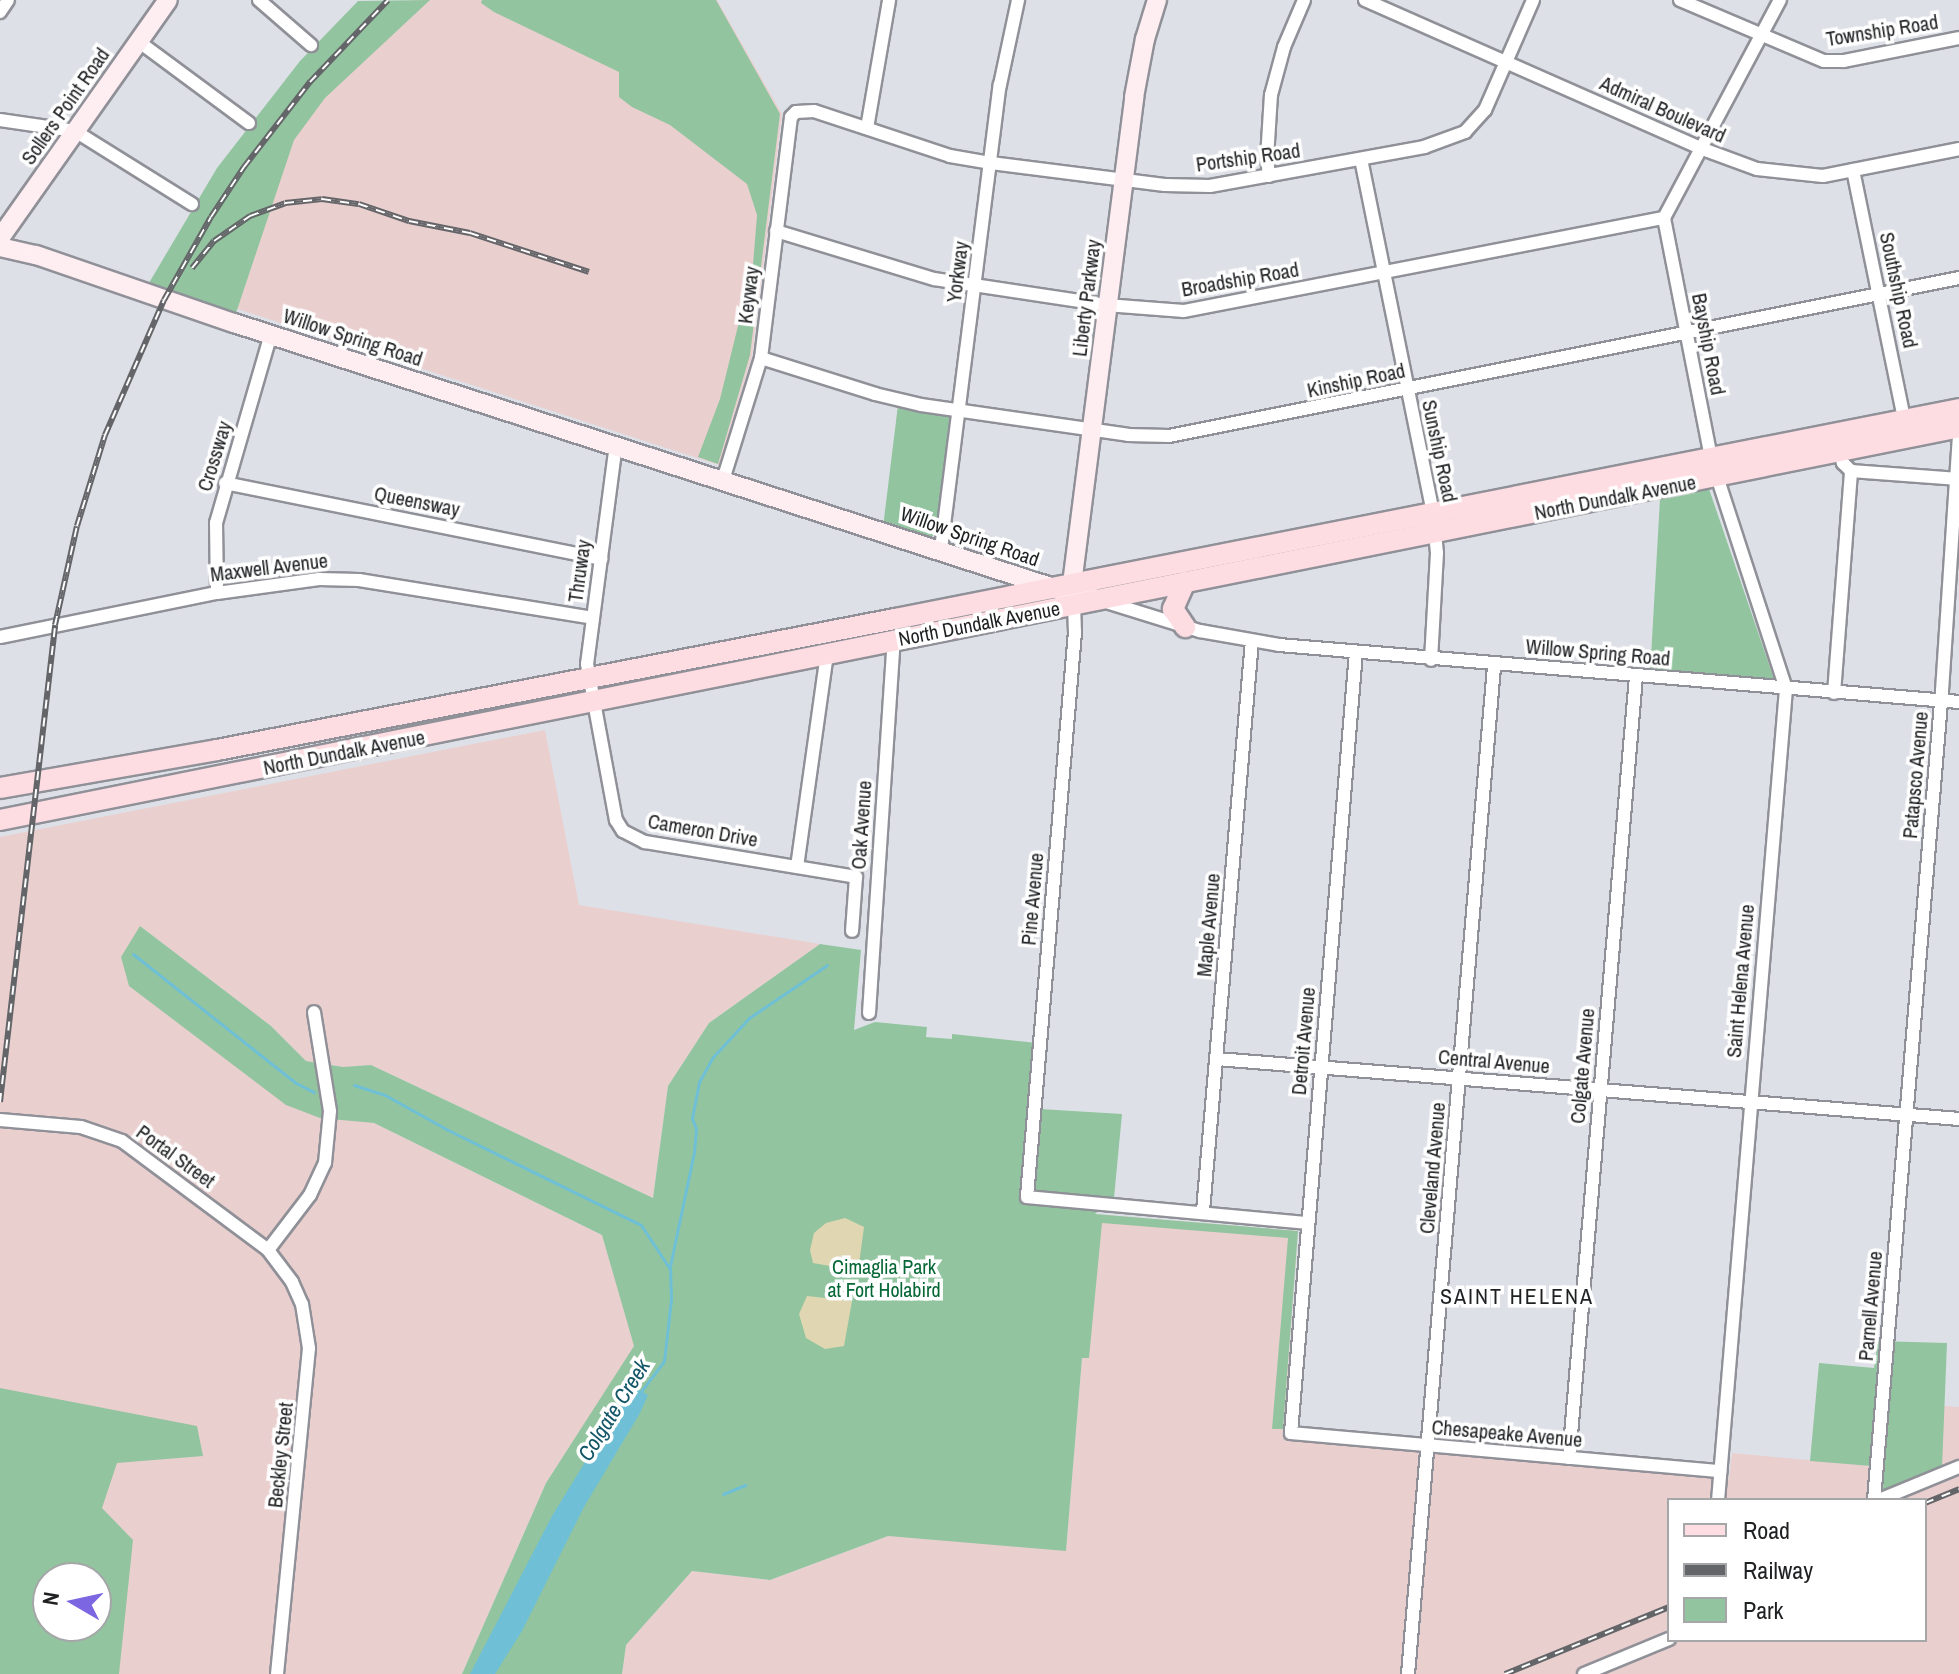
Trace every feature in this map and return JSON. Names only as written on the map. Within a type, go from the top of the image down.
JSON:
[{"type":"main road","name":"North Dundalk Avenue","points":[[0,788],[190,755],[589,676],[1068,592],[1434,523],[1714,467],[1904,419],[1959,409]]},
{"type":"main road","name":"North Dundalk Avenue","points":[[1714,467],[1839,450],[1959,427]]},
{"type":"main road","name":"North Dundalk Avenue","points":[[0,820],[894,640],[1068,592],[1098,599],[1185,582],[1434,523]]},
{"type":"main road","points":[[1185,582],[1173,609],[1185,627]]},
{"type":"street","points":[[0,12],[8,0]]},
{"type":"street","name":"Sollers Point Road","points":[[0,238],[168,0]]},
{"type":"street","points":[[259,0],[311,45]]},
{"type":"street","name":"Yorkway","points":[[941,549],[1005,54],[1018,0]]},
{"type":"street","name":"Liberty Parkway","points":[[1068,592],[1139,68],[1157,0]]},
{"type":"street","points":[[1269,176],[1267,147],[1271,95],[1284,47],[1304,0]]},
{"type":"street","name":"Admiral Boulevard","points":[[1365,0],[1743,165],[1780,173],[1823,176],[1959,149]]},
{"type":"street","name":"Portship Road","points":[[796,112],[805,110],[950,156],[991,163],[1123,180],[1200,186],[1269,176],[1424,147],[1465,132],[1485,110],[1533,0]]},
{"type":"street","name":"Township Road","points":[[1680,0],[1824,61],[1844,61],[1959,38]]},
{"type":"street","points":[[1664,218],[1780,0]]},
{"type":"street","points":[[867,128],[885,1]]},
{"type":"street","points":[[138,41],[249,123]]},
{"type":"street","name":"Keyway","points":[[723,480],[761,358],[791,117],[796,112]]},
{"type":"street","points":[[0,120],[75,131],[192,204]]},
{"type":"street","name":"Sunship Road","points":[[1361,159],[1434,523],[1431,660]]},
{"type":"street","name":"Southship Road","points":[[1853,170],[1904,419]]},
{"type":"street","name":"Broadship Road","points":[[776,231],[914,274],[976,287],[1106,305],[1184,311],[1664,218]]},
{"type":"street","name":"Bayship Road","points":[[1664,218],[1714,467]]},
{"type":"street","name":"Willow Spring Road","points":[[0,247],[36,255],[1068,592]]},
{"type":"street","name":"Kinship Road","points":[[761,358],[875,394],[960,410],[1152,437],[1180,435],[1959,278]]},
{"type":"street","name":"Crossway","points":[[217,593],[215,533],[225,483],[271,334]]},
{"type":"street","name":"Patapsco Avenue","points":[[1906,1116],[1941,701],[1959,437]]},
{"type":"street","name":"Thruway","points":[[593,703],[589,676],[593,618],[616,444]]},
{"type":"street","points":[[1839,450],[1843,463],[1851,471],[1958,479]]},
{"type":"street","name":"Saint Helena Avenue","points":[[1714,467],[1786,689],[1718,1498]]},
{"type":"street","points":[[1834,693],[1851,471]]},
{"type":"street","name":"Queensway","points":[[225,483],[601,559]]},
{"type":"street","name":"Maxwell Avenue","points":[[0,637],[217,593],[280,583],[343,579],[593,618]]},
{"type":"street","name":"Pine Avenue","points":[[1068,592],[1075,632],[1027,1197],[1203,1211]]},
{"type":"street","name":"Willow Spring Road","points":[[1098,599],[1185,627],[1252,641],[1494,666],[1959,702]]},
{"type":"street","name":"Oak Avenue","points":[[869,1013],[894,640]]},
{"type":"street","name":"Maple Avenue","points":[[1203,1211],[1252,641]]},
{"type":"street","name":"Detroit Avenue","points":[[1291,1433],[1356,652]]},
{"type":"street","points":[[797,867],[827,654]]},
{"type":"street","name":"Cleveland Avenue","points":[[1408,1674],[1494,666]]},
{"type":"street","name":"Colgate Avenue","points":[[1569,1458],[1636,677]]},
{"type":"street","name":"Cameron Drive","points":[[593,703],[613,812],[623,831],[645,842],[856,877],[852,931]]},
{"type":"street","points":[[268,1250],[310,1195],[325,1163],[330,1111],[314,1012]]},
{"type":"street","name":"Central Avenue","points":[[1217,1059],[1959,1119]]},
{"type":"street","name":"Parnell Avenue","points":[[1876,1498],[1906,1116]]},
{"type":"street","name":"Portal Street","points":[[0,1120],[81,1127],[115,1137],[268,1250]]},
{"type":"street","points":[[1203,1211],[1308,1223]]},
{"type":"street","name":"Beckley Street","points":[[268,1250],[292,1282],[302,1304],[309,1348],[277,1674]]},
{"type":"street","name":"Chesapeake Avenue","points":[[1291,1433],[1720,1471]]},
{"type":"street","points":[[1881,1498],[1959,1467]]},
{"type":"street","points":[[1584,1674],[1667,1640]]},
{"type":"shaded area","points":[[412,0],[717,0],[782,114],[752,356],[719,465],[182,291],[248,184]]},
{"type":"shaded area","points":[[545,730],[579,905],[820,944],[709,1023],[668,1086],[653,1198],[371,1065],[343,1067],[306,1061],[271,1026],[140,926],[350,1120],[374,1123],[602,1235],[635,1346],[546,1483],[462,1674],[0,1674],[0,837]]},
{"type":"shaded area","points":[[1094,1214],[1298,1231],[1283,1438],[1729,1479],[1732,1453],[1885,1467],[1884,1491],[1943,1418],[1943,1406],[1959,1407],[1959,1674],[622,1674],[625,1646],[692,1571],[770,1580],[888,1536],[1066,1550]]},
{"type":"green space","points":[[430,0],[325,98],[294,140],[236,313],[146,288],[217,168],[300,61],[358,1]]},
{"type":"green space","points":[[482,0],[716,0],[780,114],[750,355],[718,464],[698,457],[720,399],[753,265],[757,215],[747,184],[670,125],[632,107],[619,97],[619,72],[494,12],[481,3]]},
{"type":"green space","points":[[898,405],[945,413],[952,418],[942,505],[937,529],[930,540],[883,527]]},
{"type":"green space","points":[[1708,486],[1775,682],[1650,674],[1660,499]]},
{"type":"green space","name":"Cimaglia Park at Fort Holabird","points":[[140,926],[271,1026],[306,1061],[343,1067],[371,1065],[653,1198],[668,1086],[709,1023],[820,944],[861,950],[854,1030],[875,1022],[927,1027],[926,1037],[952,1039],[952,1034],[1046,1044],[1040,1109],[1122,1114],[1114,1198],[1095,1214],[1298,1231],[1283,1429],[1272,1429],[1288,1238],[1102,1223],[1089,1358],[1082,1358],[1066,1551],[888,1536],[770,1580],[692,1571],[626,1645],[622,1674],[462,1674],[546,1483],[634,1346],[602,1235],[374,1123],[320,1118],[286,1105],[129,986],[121,957]]},
{"type":"green space","points":[[1878,1341],[1947,1343],[1942,1468],[1883,1491],[1884,1467],[1810,1461],[1819,1363],[1874,1368]]},
{"type":"green space","points":[[0,1388],[197,1426],[203,1456],[117,1463],[102,1508],[133,1540],[119,1674],[0,1674]]},
{"type":"sand","points":[[845,1218],[864,1227],[858,1271],[813,1263],[810,1250],[814,1233],[826,1223]]},
{"type":"sand","points":[[807,1296],[852,1301],[844,1346],[825,1349],[806,1338],[799,1314]]},
{"type":"water","name":"Colgate Creek","points":[[637,1389],[648,1395],[640,1413],[584,1507],[522,1631],[495,1674],[470,1674],[552,1516],[615,1413]]},
{"type":"waterway","name":"Colgate Creek","points":[[133,954],[296,1083],[314,1092]]},
{"type":"waterway","points":[[670,1266],[694,1152],[696,1129],[692,1118],[699,1082],[713,1057],[749,1018],[827,965]]},
{"type":"waterway","name":"Colgate Creek","points":[[354,1085],[385,1095],[446,1129],[641,1225],[670,1269],[671,1299],[664,1361],[641,1392]]},
{"type":"waterway","points":[[723,1494],[745,1485]]},
{"type":"railway","points":[[0,1102],[55,625],[77,526],[105,435],[164,300],[211,217],[244,167],[310,82],[388,0]]},
{"type":"railway","points":[[192,268],[214,241],[250,216],[285,203],[322,199],[359,204],[409,221],[470,233],[589,272]]},
{"type":"railway","points":[[1927,1502],[1959,1489]]},
{"type":"railway","points":[[1505,1674],[1667,1608]]},
{"type":"district","name":"SAINT HELENA","points":[[1517,1297]]}]
